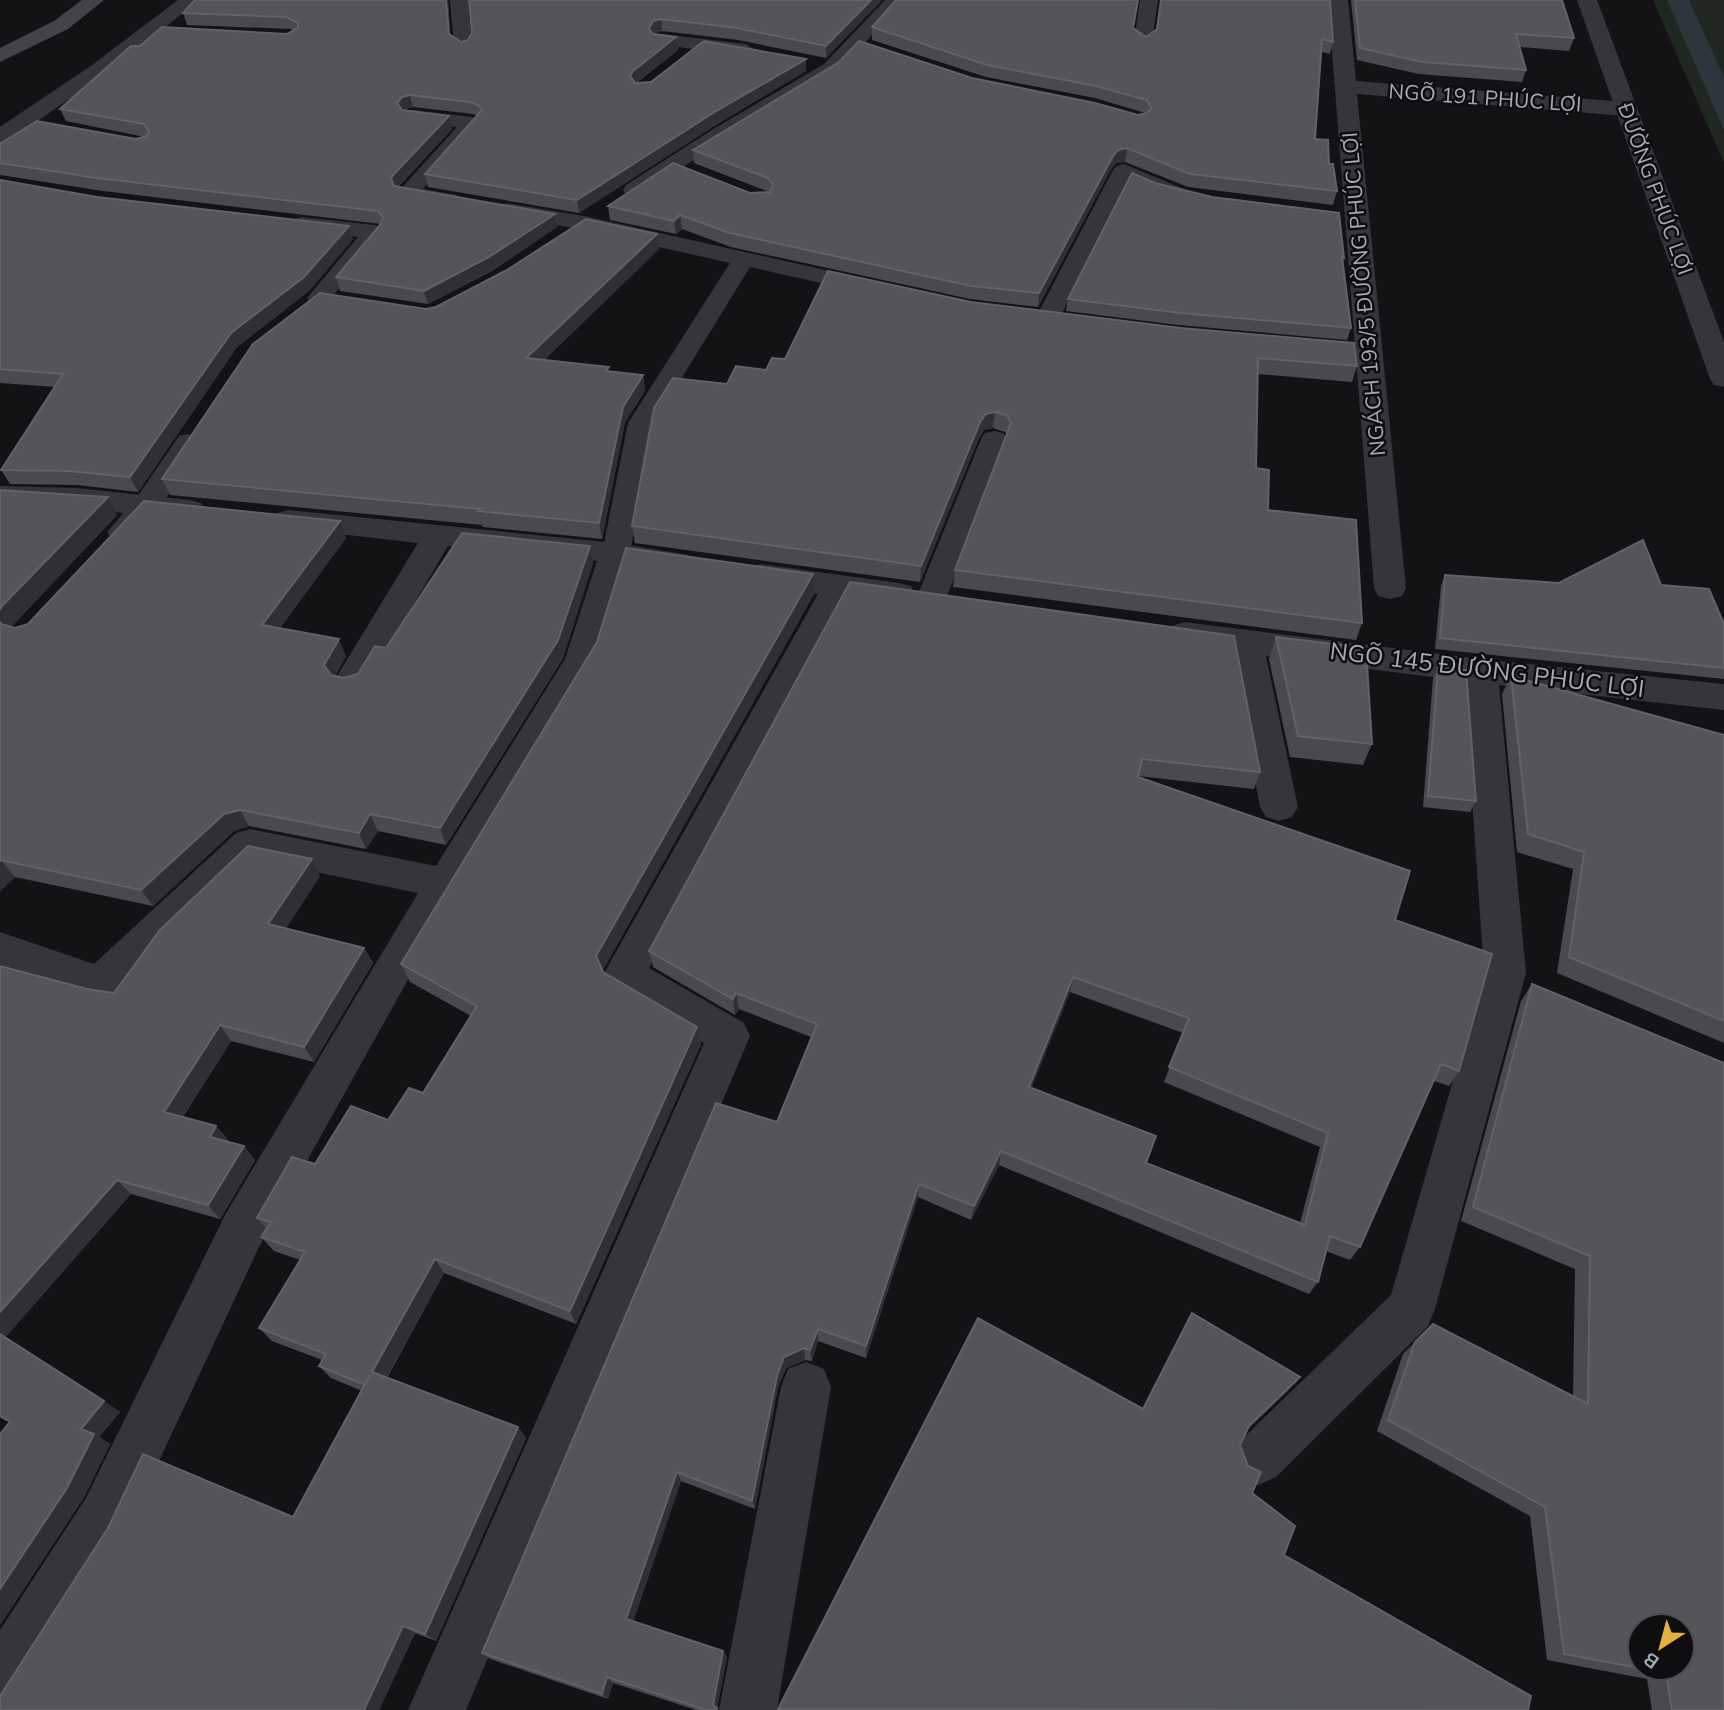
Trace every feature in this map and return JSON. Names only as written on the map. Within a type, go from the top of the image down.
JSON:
[{"type":"main road","points":[[0,71],[94,0]]},
{"type":"main road","points":[[0,57],[61,25]]},
{"type":"street","points":[[0,137],[190,0]]},
{"type":"street","name":"NGÁCH 193/5 ĐƯỜNG PHÚC LỢI","points":[[1338,0],[1390,588]]},
{"type":"street","name":"ĐƯỜNG PHÚC LỢI","points":[[1587,0],[1724,379]]},
{"type":"street","name":"NGÕ 191 PHÚC LỢI","points":[[1345,87],[1625,108]]},
{"type":"street","points":[[6,501],[145,506],[615,554],[945,601]]},
{"type":"street","points":[[351,681],[439,536]]},
{"type":"street","points":[[0,1681],[105,1517],[243,1231],[445,883],[582,660],[615,554]]},
{"type":"street","points":[[437,1710],[729,1036],[624,975],[838,586]]},
{"type":"street","name":"NGÕ 145 ĐƯỜNG PHÚC LỢI","points":[[1150,629],[1480,671],[1724,697]]},
{"type":"street","points":[[1246,642],[1279,807]]},
{"type":"street","points":[[1258,1459],[1411,1309],[1524,981],[1480,671]]},
{"type":"street","points":[[0,949],[101,984],[250,844],[445,883]]},
{"type":"street","points":[[748,1710],[806,1387]]},
{"type":"lane","points":[[459,0],[463,46]]},
{"type":"lane","points":[[553,244],[722,132],[831,68],[895,0]]},
{"type":"lane","points":[[1143,41],[1149,0]]},
{"type":"lane","points":[[150,31],[176,32]]},
{"type":"lane","points":[[662,40],[765,54]]},
{"type":"lane","points":[[855,43],[878,52]]},
{"type":"lane","points":[[681,59],[700,44]]},
{"type":"lane","points":[[805,62],[831,68]]},
{"type":"lane","points":[[413,116],[472,123],[408,193],[584,223],[890,292]]},
{"type":"lane","points":[[21,122],[48,127]]},
{"type":"lane","points":[[672,165],[697,175]]},
{"type":"lane","points":[[1047,319],[1125,170],[1157,187],[1197,198]]},
{"type":"lane","points":[[1329,214],[1356,217]]},
{"type":"lane","points":[[279,221],[374,232],[319,298],[299,313]]},
{"type":"lane","points":[[615,554],[641,423],[744,259]]},
{"type":"lane","points":[[319,298],[344,301]]},
{"type":"lane","points":[[1021,316],[1073,322]]},
{"type":"lane","points":[[1342,349],[1369,351]]},
{"type":"lane","points":[[99,555],[145,506],[204,419]]},
{"type":"lane","points":[[945,601],[994,439]]},
{"type":"shaded area","points":[[1653,0],[1724,0],[1724,163]]},
{"type":"shaded area","points":[[1667,0],[1689,0],[1724,77],[1724,130]]},
{"type":"building","points":[[195,0],[446,0],[449,34],[461,42],[468,40],[472,33],[469,0],[871,0],[826,46],[737,28],[661,19],[653,21],[649,29],[653,34],[676,37],[633,71],[630,76],[635,83],[651,82],[704,41],[806,59],[713,113],[577,200],[425,174],[482,110],[470,102],[410,95],[402,97],[397,103],[402,110],[449,116],[391,178],[394,186],[555,214],[489,257],[424,291],[336,277],[380,225],[383,217],[378,211],[97,178],[0,163],[0,144],[37,121],[136,139],[146,136],[149,131],[144,124],[60,109],[131,46],[140,46],[162,27],[287,34],[298,28],[298,23],[287,17],[183,13]]},
{"type":"building","points":[[896,0],[1138,0],[1133,28],[1146,37],[1157,29],[1161,0],[1330,0],[1333,42],[1322,39],[1315,139],[1328,140],[1329,164],[1333,164],[1337,191],[1190,174],[1127,148],[1118,150],[1039,293],[971,286],[730,233],[680,215],[674,221],[608,206],[673,163],[750,193],[770,192],[773,184],[768,178],[693,150],[839,62],[859,41],[972,78],[1095,103],[1138,115],[1147,113],[1151,108],[1147,100],[1096,86],[987,65],[872,27]]},
{"type":"building","points":[[1355,0],[1562,0],[1574,38],[1516,34],[1526,70],[1423,62],[1360,48]]},
{"type":"building","points":[[1132,173],[1155,183],[1212,197],[1339,213],[1351,328],[1181,313],[1068,299]]},
{"type":"building","points":[[0,180],[97,197],[349,226],[304,277],[231,333],[130,477],[69,471],[1,470],[63,374],[0,369]]},
{"type":"building","points":[[586,219],[657,234],[526,358],[609,367],[606,371],[643,375],[623,407],[599,523],[162,479],[253,344],[320,293],[426,309],[436,307],[507,270]]},
{"type":"building","points":[[828,271],[971,302],[1181,328],[1354,343],[1357,366],[1258,358],[1256,468],[1269,470],[1268,510],[1356,520],[1362,623],[955,570],[1011,423],[1007,415],[995,412],[986,414],[980,422],[921,566],[632,526],[654,408],[673,378],[727,384],[736,366],[766,370],[772,358],[785,359]]},
{"type":"building","points":[[0,490],[108,497],[0,610]]},
{"type":"building","points":[[144,501],[340,521],[262,625],[339,639],[324,665],[331,675],[343,678],[358,674],[375,646],[386,648],[462,533],[590,546],[558,640],[440,828],[370,814],[359,833],[240,810],[224,814],[141,890],[0,861],[0,622],[15,628],[28,624]]},
{"type":"building","points":[[1643,540],[1661,585],[1709,589],[1724,624],[1724,668],[1440,638],[1445,575],[1559,583]]},
{"type":"building","points":[[626,548],[813,574],[596,956],[603,972],[697,1027],[570,1311],[435,1259],[372,1372],[518,1427],[425,1634],[403,1626],[364,1710],[0,1710],[0,1696],[108,1528],[143,1454],[293,1517],[365,1385],[319,1366],[326,1354],[259,1328],[305,1252],[261,1237],[271,1222],[257,1218],[292,1157],[315,1164],[351,1106],[388,1120],[409,1088],[423,1093],[477,1006],[401,964],[597,642]]},
{"type":"building","points":[[850,582],[1234,636],[1260,772],[1142,759],[1138,777],[1410,871],[1395,920],[1492,954],[1459,1071],[1441,1064],[1360,1247],[1330,1236],[1318,1282],[1001,1151],[974,1206],[919,1184],[866,1346],[818,1329],[810,1350],[804,1348],[784,1357],[777,1376],[752,1501],[677,1472],[626,1619],[723,1651],[713,1705],[717,1708],[706,1710],[607,1677],[602,1694],[482,1653],[716,1103],[777,1122],[817,1024],[736,993],[733,999],[649,951]],"holes":[[[1073,977],[1189,1018],[1169,1067],[1328,1133],[1305,1225],[1146,1163],[1156,1136],[1029,1087]]]},
{"type":"building","points":[[1276,637],[1366,648],[1372,744],[1298,736]]},
{"type":"building","points":[[1438,667],[1466,670],[1476,801],[1428,796]]},
{"type":"building","points":[[1511,676],[1724,735],[1724,1021],[1569,957],[1584,852],[1528,834]]},
{"type":"building","points":[[248,846],[312,859],[268,924],[364,948],[304,1047],[220,1025],[164,1112],[216,1126],[210,1137],[244,1146],[208,1205],[117,1180],[0,1312],[0,966],[87,989],[114,993],[160,930]]},
{"type":"building","points":[[1532,984],[1724,1063],[1724,1710],[1672,1710],[1667,1682],[1696,1682],[1696,1612],[1626,1612],[1626,1666],[1564,1654],[1545,1507],[1388,1420],[1415,1342],[1433,1324],[1588,1404],[1590,1256],[1473,1207]]},
{"type":"building","points":[[1192,1313],[1300,1377],[1249,1426],[1240,1445],[1248,1466],[1261,1472],[1252,1493],[1295,1526],[1284,1555],[1531,1696],[1528,1710],[778,1709],[978,1318],[1143,1409]]},
{"type":"building","points":[[0,1334],[104,1401],[81,1429],[94,1434],[67,1488],[0,1589],[0,1434],[10,1422],[0,1416]]}]
